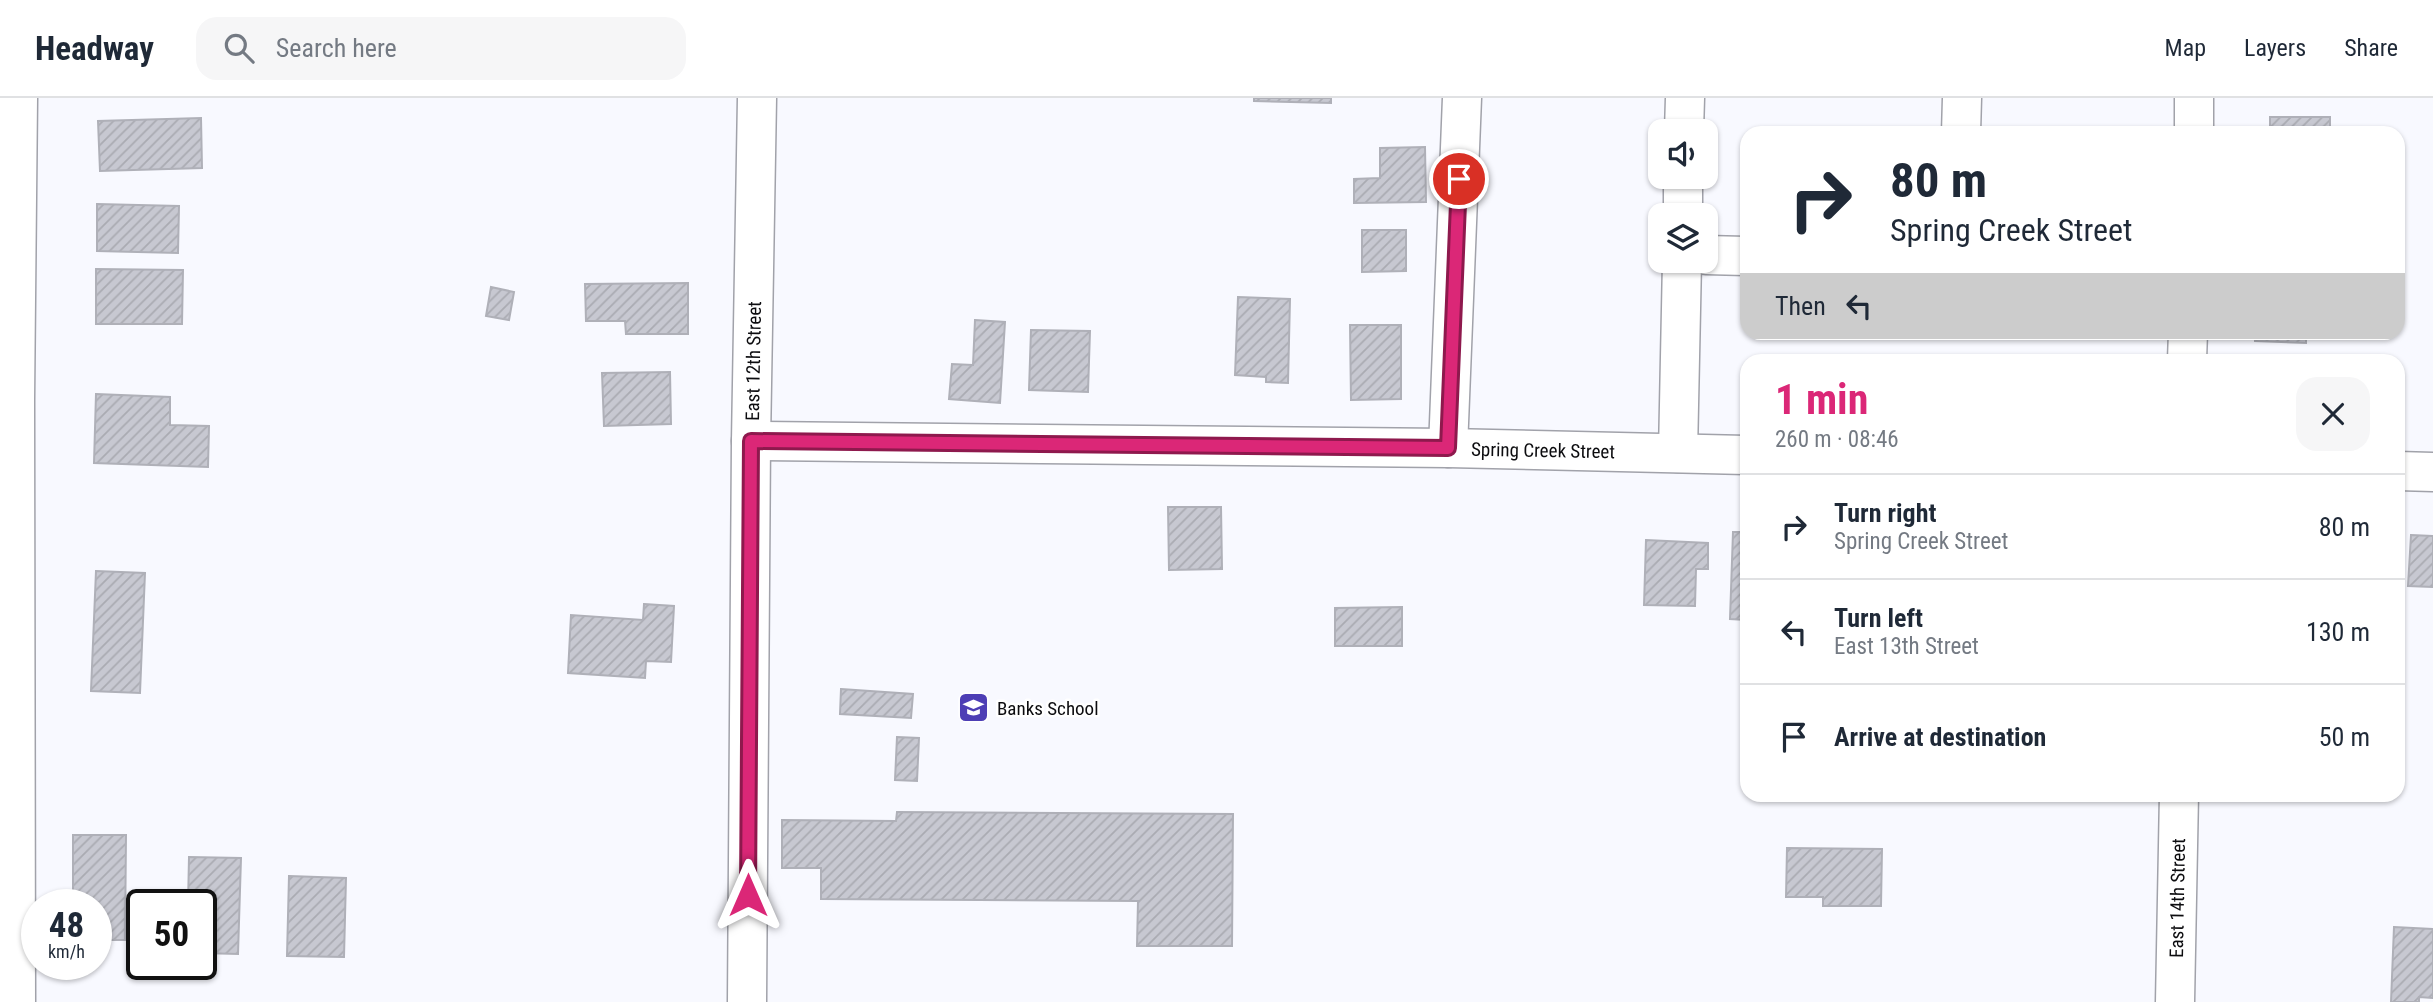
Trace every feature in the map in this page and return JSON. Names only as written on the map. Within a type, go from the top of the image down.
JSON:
[{"type":"street","points":[[16,1002],[7,400],[18,98]]},
{"type":"street","name":"East 12th Street","points":[[747,1002],[751,441],[757,98]]},
{"type":"street","points":[[1448,448],[1462,98]]},
{"type":"street","points":[[1684,119],[1685,98]]},
{"type":"street","points":[[1961,126],[1962,98]]},
{"type":"street","points":[[2194,98],[2194,126]]},
{"type":"street","points":[[1718,255],[1740,256]]},
{"type":"street","points":[[1678,453],[1682,273]]},
{"type":"street","name":"Spring Creek Street","points":[[751,441],[1448,448],[1740,455]]},
{"type":"street","points":[[2405,471],[2433,472]]},
{"type":"street","name":"East 14th Street","points":[[2175,1002],[2179,802]]},
{"type":"building","points":[[1254,98],[1331,98],[1331,103],[1254,101]]},
{"type":"building","points":[[2270,117],[2330,117],[2330,126],[2270,126]]},
{"type":"building","points":[[201,118],[202,168],[100,171],[98,121]]},
{"type":"building","points":[[1425,147],[1426,202],[1354,203],[1354,179],[1380,178],[1380,148]]},
{"type":"building","points":[[97,204],[179,206],[178,253],[97,251]]},
{"type":"building","points":[[1362,230],[1406,230],[1406,271],[1362,272]]},
{"type":"building","points":[[96,269],[183,270],[182,324],[96,324]]},
{"type":"building","points":[[688,283],[688,334],[626,334],[625,321],[586,321],[585,284]]},
{"type":"building","points":[[491,287],[514,292],[509,320],[486,316]]},
{"type":"building","points":[[1238,297],[1290,299],[1288,383],[1266,382],[1266,377],[1235,375]]},
{"type":"building","points":[[975,320],[1005,322],[1000,403],[949,399],[952,364],[973,365]]},
{"type":"building","points":[[1350,325],[1401,325],[1401,399],[1351,400]]},
{"type":"building","points":[[1031,330],[1090,331],[1088,392],[1029,390]]},
{"type":"building","points":[[2306,340],[2306,343],[2255,341]]},
{"type":"building","points":[[670,372],[671,424],[604,426],[602,373]]},
{"type":"building","points":[[96,394],[170,397],[170,425],[209,426],[208,467],[94,463]]},
{"type":"building","points":[[1168,507],[1221,507],[1222,569],[1169,570]]},
{"type":"building","points":[[1733,532],[1740,532],[1740,620],[1730,619]]},
{"type":"building","points":[[2411,535],[2433,536],[2433,587],[2408,586]]},
{"type":"building","points":[[1646,540],[1708,543],[1708,569],[1696,569],[1695,606],[1644,605]]},
{"type":"building","points":[[96,571],[145,573],[140,693],[91,691]]},
{"type":"building","points":[[644,604],[674,606],[671,662],[646,661],[645,678],[568,673],[571,615],[643,620]]},
{"type":"building","points":[[1402,607],[1402,646],[1335,646],[1335,608]]},
{"type":"building","points":[[841,689],[913,694],[911,718],[840,714]]},
{"type":"building","points":[[897,737],[919,738],[917,781],[895,780]]},
{"type":"building","points":[[897,812],[1233,814],[1232,946],[1137,946],[1138,901],[821,899],[821,868],[782,868],[782,820],[896,821]]},
{"type":"building","points":[[73,835],[126,835],[125,940],[112,940],[112,889],[73,889]]},
{"type":"building","points":[[1787,848],[1882,849],[1881,906],[1823,906],[1823,897],[1786,897]]},
{"type":"building","points":[[189,857],[241,858],[238,954],[217,953],[217,889],[188,889]]},
{"type":"building","points":[[289,876],[346,878],[344,957],[287,956]]},
{"type":"building","points":[[2394,927],[2433,929],[2433,998],[2419,997],[2419,1002],[2391,1002]]},
{"type":"place","name":"Banks School","points":[[974,708]]},
{"type":"route","points":[[748,895],[751,441],[1448,448],[1459,179]]}]
